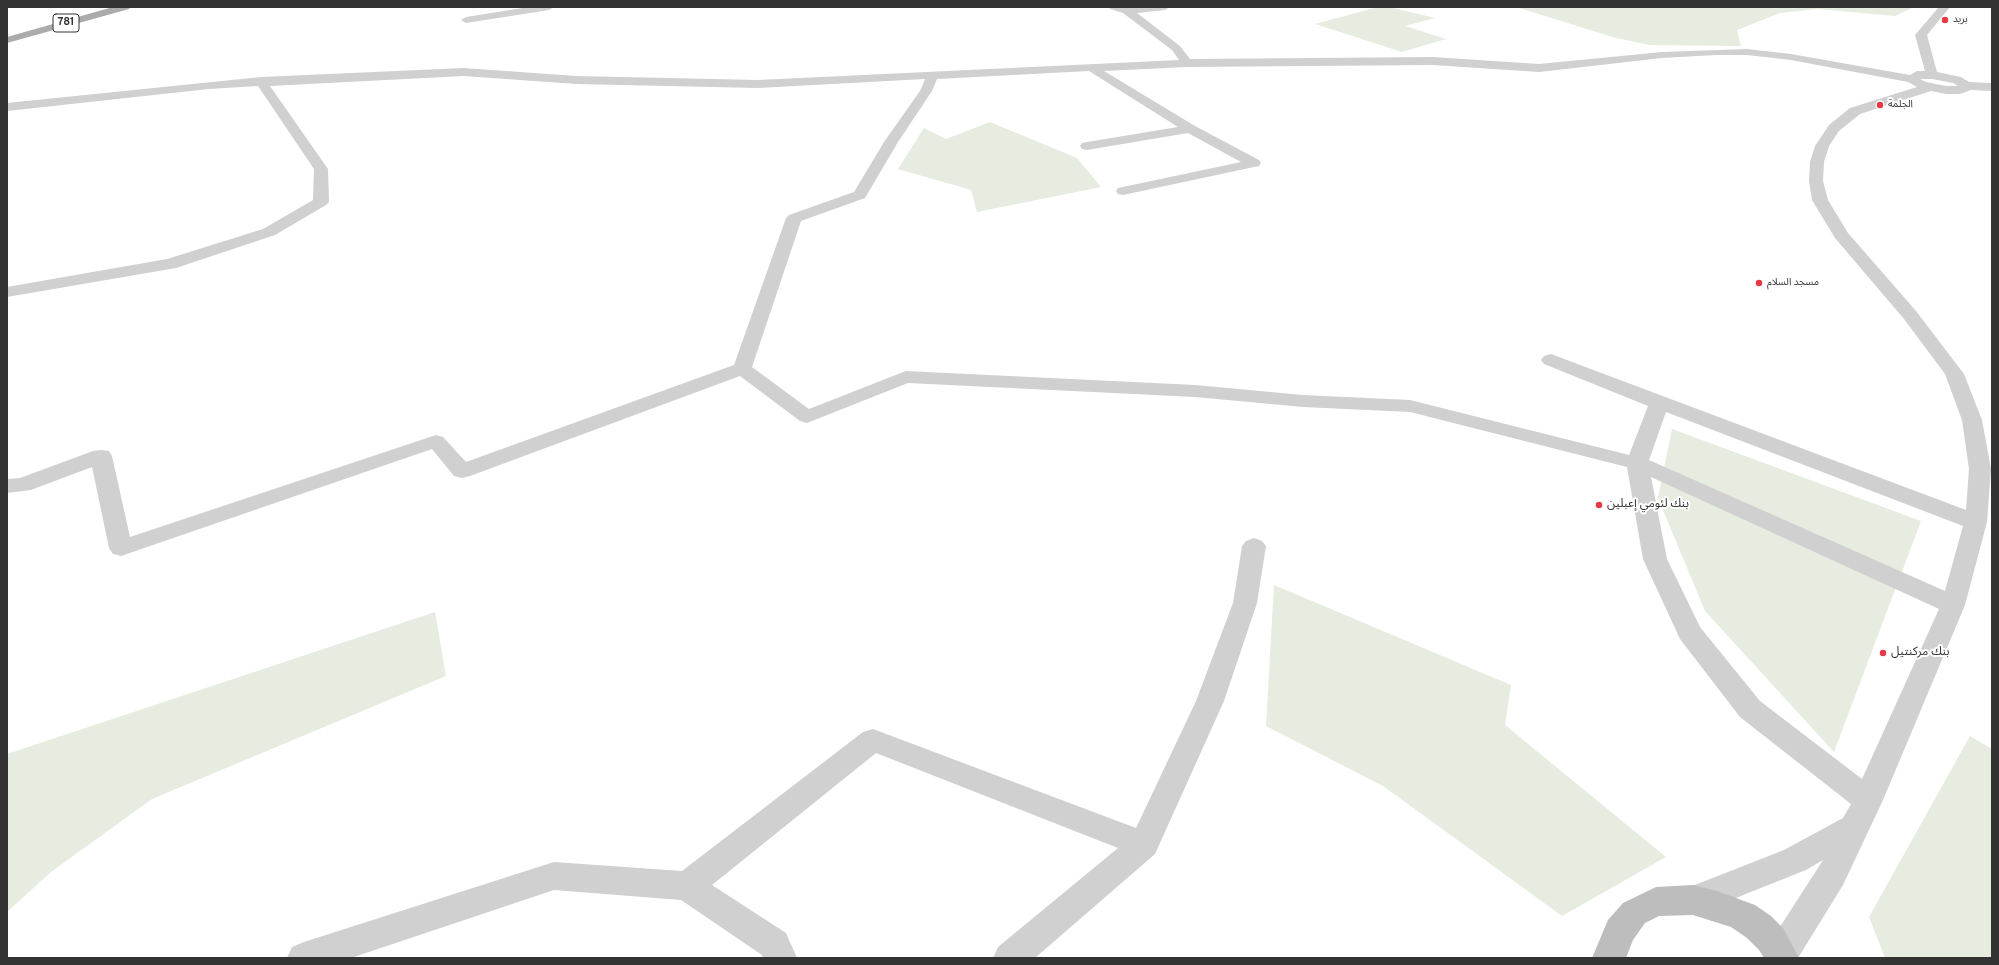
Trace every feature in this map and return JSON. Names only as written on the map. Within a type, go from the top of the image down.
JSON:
[{"type":"main road","name":"781","points":[[7,35],[107,7]]},
{"type":"main road","name":"781","points":[[7,40],[125,7]]},
{"type":"street","points":[[466,20],[549,7]]},
{"type":"street","points":[[1114,7],[1127,11],[1176,48],[1187,62]]},
{"type":"street","points":[[1127,11],[1165,7]]},
{"type":"street","points":[[1924,80],[1922,35],[1933,19],[1945,7]]},
{"type":"street","points":[[7,106],[261,81],[464,72],[576,80],[758,84],[1187,62],[1433,61],[1539,68],[1662,55],[1732,52],[1825,62],[1924,80],[1954,91],[1964,89],[1966,86],[1992,87]]},
{"type":"street","points":[[1090,67],[1190,129],[1254,163],[1123,191]]},
{"type":"street","points":[[742,369],[794,218],[860,195],[891,142],[926,92],[933,74]]},
{"type":"street","points":[[1609,958],[1620,931],[1634,913],[1656,902],[1693,900],[1717,906],[1743,916],[1760,927],[1771,939],[1782,957],[1832,875],[1861,814],[1953,605],[1976,522],[1980,469],[1972,420],[1954,374],[1910,315],[1841,235],[1820,200],[1816,181],[1817,162],[1822,146],[1834,128],[1855,111],[1924,80]]},
{"type":"street","points":[[7,292],[170,264],[269,232],[321,202],[321,169],[261,81]]},
{"type":"street","points":[[1087,146],[1190,129]]},
{"type":"street","points":[[1551,360],[1659,403],[1976,522]]},
{"type":"street","points":[[742,369],[807,417],[906,377],[1195,391],[1303,401],[1410,406],[1637,462],[1953,605]]},
{"type":"street","points":[[7,486],[23,485],[101,456],[120,548],[436,441],[462,471],[742,369]]},
{"type":"street","points":[[1659,403],[1637,462],[1655,559],[1689,632],[1750,709],[1861,814]]},
{"type":"street","points":[[1010,958],[1144,845],[1210,701],[1245,603],[1254,546]]},
{"type":"street","points":[[688,886],[873,740],[1078,818],[1144,845]]},
{"type":"street","points":[[1693,900],[1795,860],[1861,814]]},
{"type":"street","points":[[304,958],[554,876],[688,886],[774,944],[780,958]]},
{"type":"shaded area","points":[[1378,7],[1389,7],[1435,18],[1405,26],[1446,39],[1402,52],[1315,24]]},
{"type":"shaded area","points":[[1516,7],[1914,7],[1895,16],[1817,9],[1780,13],[1737,30],[1741,46],[1650,45],[1616,38]]},
{"type":"shaded area","points":[[990,122],[1077,158],[1101,187],[977,212],[971,190],[898,169],[924,128],[946,139]]},
{"type":"shaded area","points":[[1672,429],[1921,521],[1834,752],[1705,611],[1658,498]]},
{"type":"shaded area","points":[[1274,585],[1511,685],[1505,725],[1666,857],[1562,916],[1383,786],[1266,726]]},
{"type":"shaded area","points":[[435,612],[446,676],[152,799],[51,872],[7,912],[7,754]]},
{"type":"shaded area","points":[[1970,736],[1992,749],[1992,958],[1885,958],[1869,917]]},
{"type":"place","name":"بريد","points":[[1945,20]]},
{"type":"place","name":"الجلمة","points":[[1880,105]]},
{"type":"place","name":"مسجد السلام","points":[[1759,283]]},
{"type":"place","name":"بنك لئومي إعبلين","points":[[1599,505]]},
{"type":"place","name":"بنك مركنتيل","points":[[1883,653]]}]
